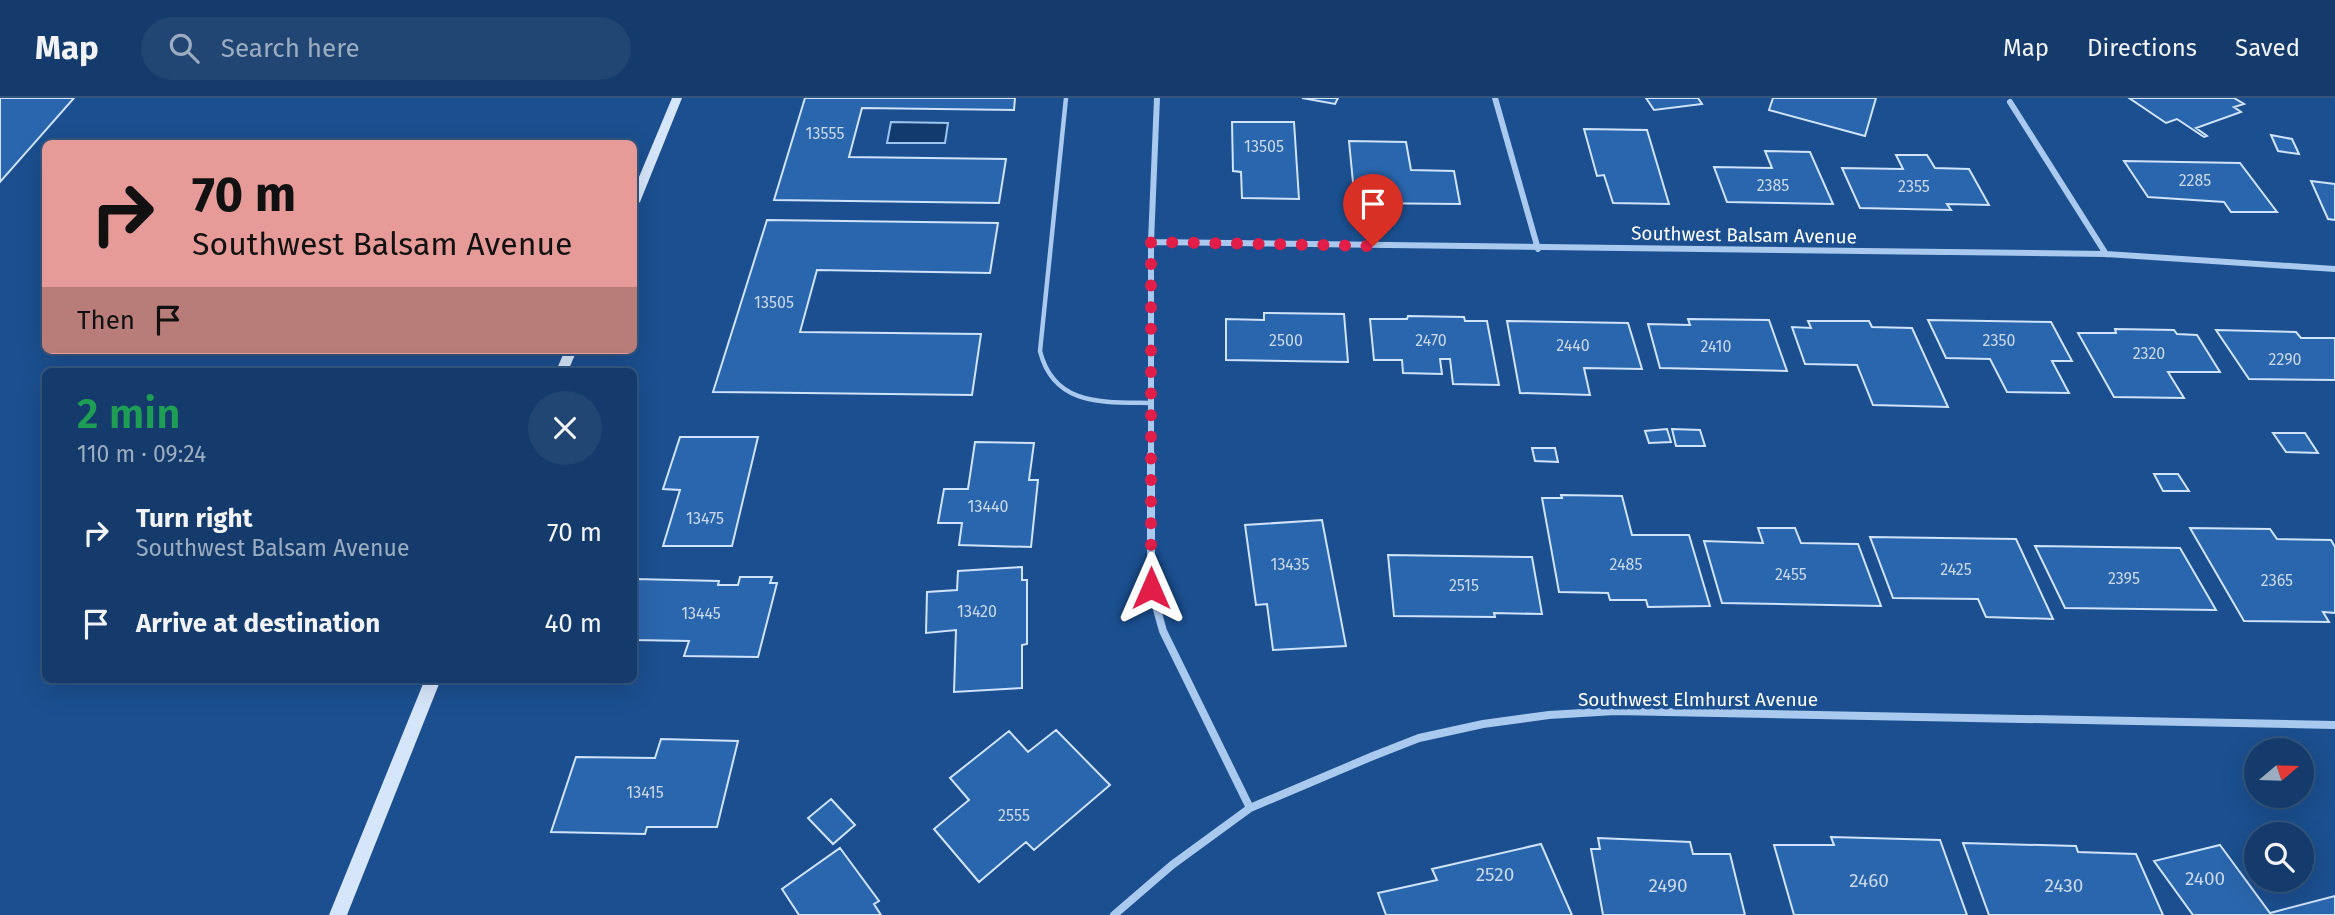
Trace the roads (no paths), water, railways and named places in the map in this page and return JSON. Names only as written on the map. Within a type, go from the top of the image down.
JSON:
[{"type":"main road","points":[[637,195],[677,98]]},
{"type":"main road","points":[[338,915],[431,683]]},
{"type":"street","points":[[1157,98],[1151,242],[1151,588],[1163,631],[1250,808]]},
{"type":"street","points":[[1495,98],[1538,249]]},
{"type":"street","points":[[2010,102],[2106,254]]},
{"type":"street","name":"Southwest Balsam Avenue","points":[[1151,242],[1538,249],[2106,254],[2335,270]]},
{"type":"street","name":"Southwest Elmhurst Avenue","points":[[1114,915],[1172,865],[1250,808],[1419,738],[1483,724],[1549,715],[1615,711],[2335,725]]},
{"type":"lane","points":[[1066,98],[1040,351],[1041,367],[1050,380],[1065,392],[1111,402],[1152,403]]},
{"type":"water","points":[[891,122],[948,123],[945,143],[887,143]]}]
